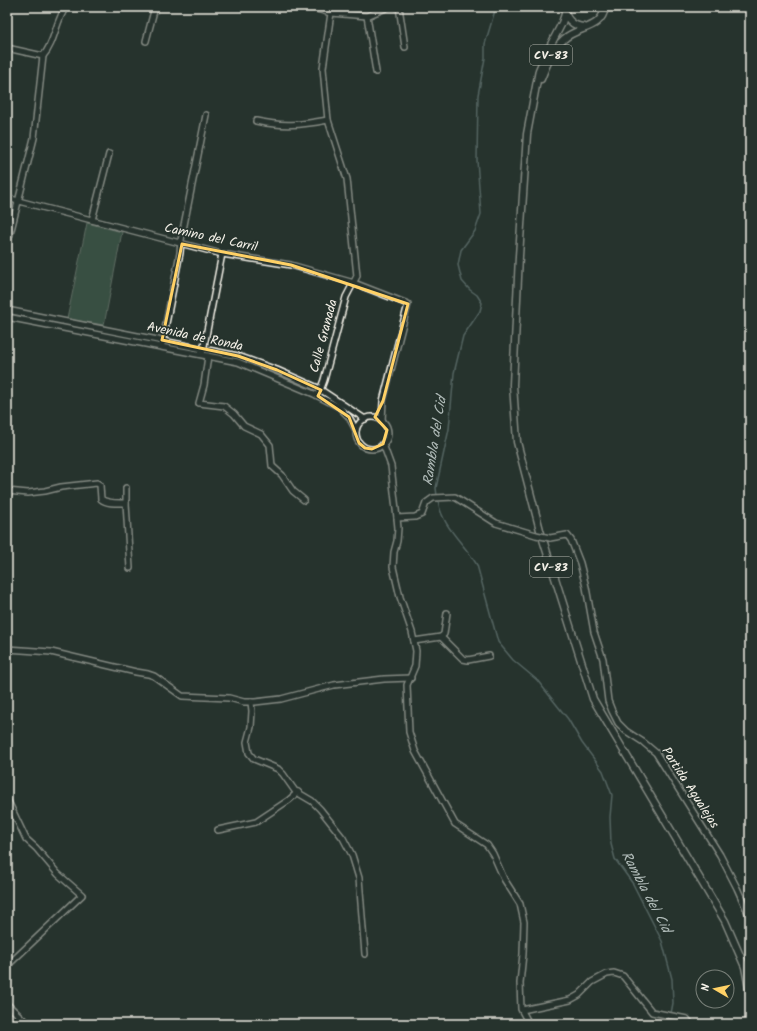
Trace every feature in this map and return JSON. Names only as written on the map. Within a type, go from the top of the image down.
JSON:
[{"type":"main road","name":"CV-83","points":[[533,97],[547,62],[554,49],[564,38],[577,30],[596,23],[601,19],[604,7]]},
{"type":"main road","name":"CV-83","points":[[564,9],[573,24],[579,27],[585,27]]},
{"type":"main road","name":"CV-83","points":[[564,9],[562,23],[546,54],[540,70],[533,97],[527,134],[513,377],[517,442],[540,530],[592,700],[725,921],[745,967],[750,994]]},
{"type":"street","points":[[7,246],[34,138],[43,56],[48,51],[56,24],[61,13],[66,7]]},
{"type":"street","points":[[146,41],[155,7]]},
{"type":"street","points":[[309,7],[331,13],[366,16],[388,7]]},
{"type":"street","points":[[398,7],[405,47]]},
{"type":"street","points":[[331,13],[323,68],[328,120],[347,179],[357,276],[354,284]]},
{"type":"street","points":[[366,16],[376,72]]},
{"type":"street","points":[[7,48],[43,56]]},
{"type":"street","points":[[161,347],[206,115]]},
{"type":"street","points":[[256,121],[273,124],[301,125],[328,120]]},
{"type":"street","points":[[92,220],[109,154]]},
{"type":"street","name":"Camino del Carril","points":[[7,198],[222,254],[291,265],[354,284],[408,304],[383,401]]},
{"type":"street","points":[[202,355],[222,254]]},
{"type":"street","name":"Calle Granada","points":[[318,396],[321,390],[346,297],[354,284]]},
{"type":"street","name":"Avenida de Ronda","points":[[7,310],[238,356],[277,370],[321,390],[366,419]]},
{"type":"street","name":"Avenida de Ronda","points":[[7,317],[238,362],[318,396],[339,408],[349,416],[356,430]]},
{"type":"street","points":[[208,356],[200,404],[224,406],[234,414],[244,426],[261,434],[270,445],[272,466],[282,476],[293,491],[304,500]]},
{"type":"street","points":[[372,417],[378,418],[382,421],[387,430],[384,444],[378,448],[372,449],[365,448],[359,443],[356,437],[356,430],[359,423],[377,413],[383,401]]},
{"type":"street","points":[[382,421],[383,401]]},
{"type":"street","points":[[384,444],[386,452],[390,458],[398,528],[393,567],[416,651],[415,666],[407,685],[409,732],[415,751],[455,824],[487,846],[493,854],[504,879],[520,904],[524,922],[520,983],[522,1010],[529,1024]]},
{"type":"street","points":[[378,448],[386,452]]},
{"type":"street","points":[[7,491],[28,493],[61,487],[97,483],[100,485],[101,499],[103,501],[126,503]]},
{"type":"street","points":[[126,488],[130,568]]},
{"type":"street","name":"Partida Agualejas","points":[[397,518],[406,519],[422,514],[426,503],[433,498],[455,497],[496,523],[550,538],[567,535],[571,540],[580,563],[594,632],[602,659],[608,701],[614,716],[626,731],[656,753],[720,856],[737,888],[750,918]]},
{"type":"street","points":[[414,641],[441,637],[444,634],[447,614]]},
{"type":"street","points":[[441,637],[462,659],[468,660],[489,656]]},
{"type":"street","points":[[7,649],[51,652],[148,674],[154,676],[182,696],[229,698],[244,702],[281,699],[334,684],[411,678]]},
{"type":"street","points":[[251,702],[251,727],[247,742],[249,754],[254,758],[278,769],[295,791],[312,801],[343,838],[352,856],[359,878],[365,954]]},
{"type":"street","points":[[218,830],[256,822],[289,800],[298,792]]},
{"type":"street","points":[[7,799],[26,839],[36,848],[58,874],[82,895],[7,966]]},
{"type":"street","points":[[522,1010],[570,1000],[579,995],[592,982],[607,974],[614,973],[623,976],[652,1012],[687,1019],[691,1024]]},
{"type":"street","points":[[7,1004],[28,1024]]},
{"type":"highlighted area","points":[[182,244],[291,265],[408,304],[383,401],[375,417],[387,430],[383,444],[372,449],[365,448],[359,443],[349,417],[318,396],[321,390],[277,370],[238,356],[162,340]]},
{"type":"green space","points":[[87,223],[122,232],[104,325],[67,319]]},
{"type":"waterway","name":"Rambla del Cid","points":[[437,496],[436,488],[449,429],[454,373],[463,336],[480,311],[482,303],[477,295],[462,281],[458,265],[461,250],[475,231],[481,214],[477,160],[478,95],[485,58],[485,44],[496,7]]},
{"type":"waterway","name":"Rambla del Cid","points":[[438,500],[440,509],[448,526],[477,565],[498,642],[513,660],[537,680],[568,719],[582,743],[603,771],[612,795],[610,817],[611,844],[615,859],[633,884],[662,941],[672,979],[673,1003],[669,1024]]}]
